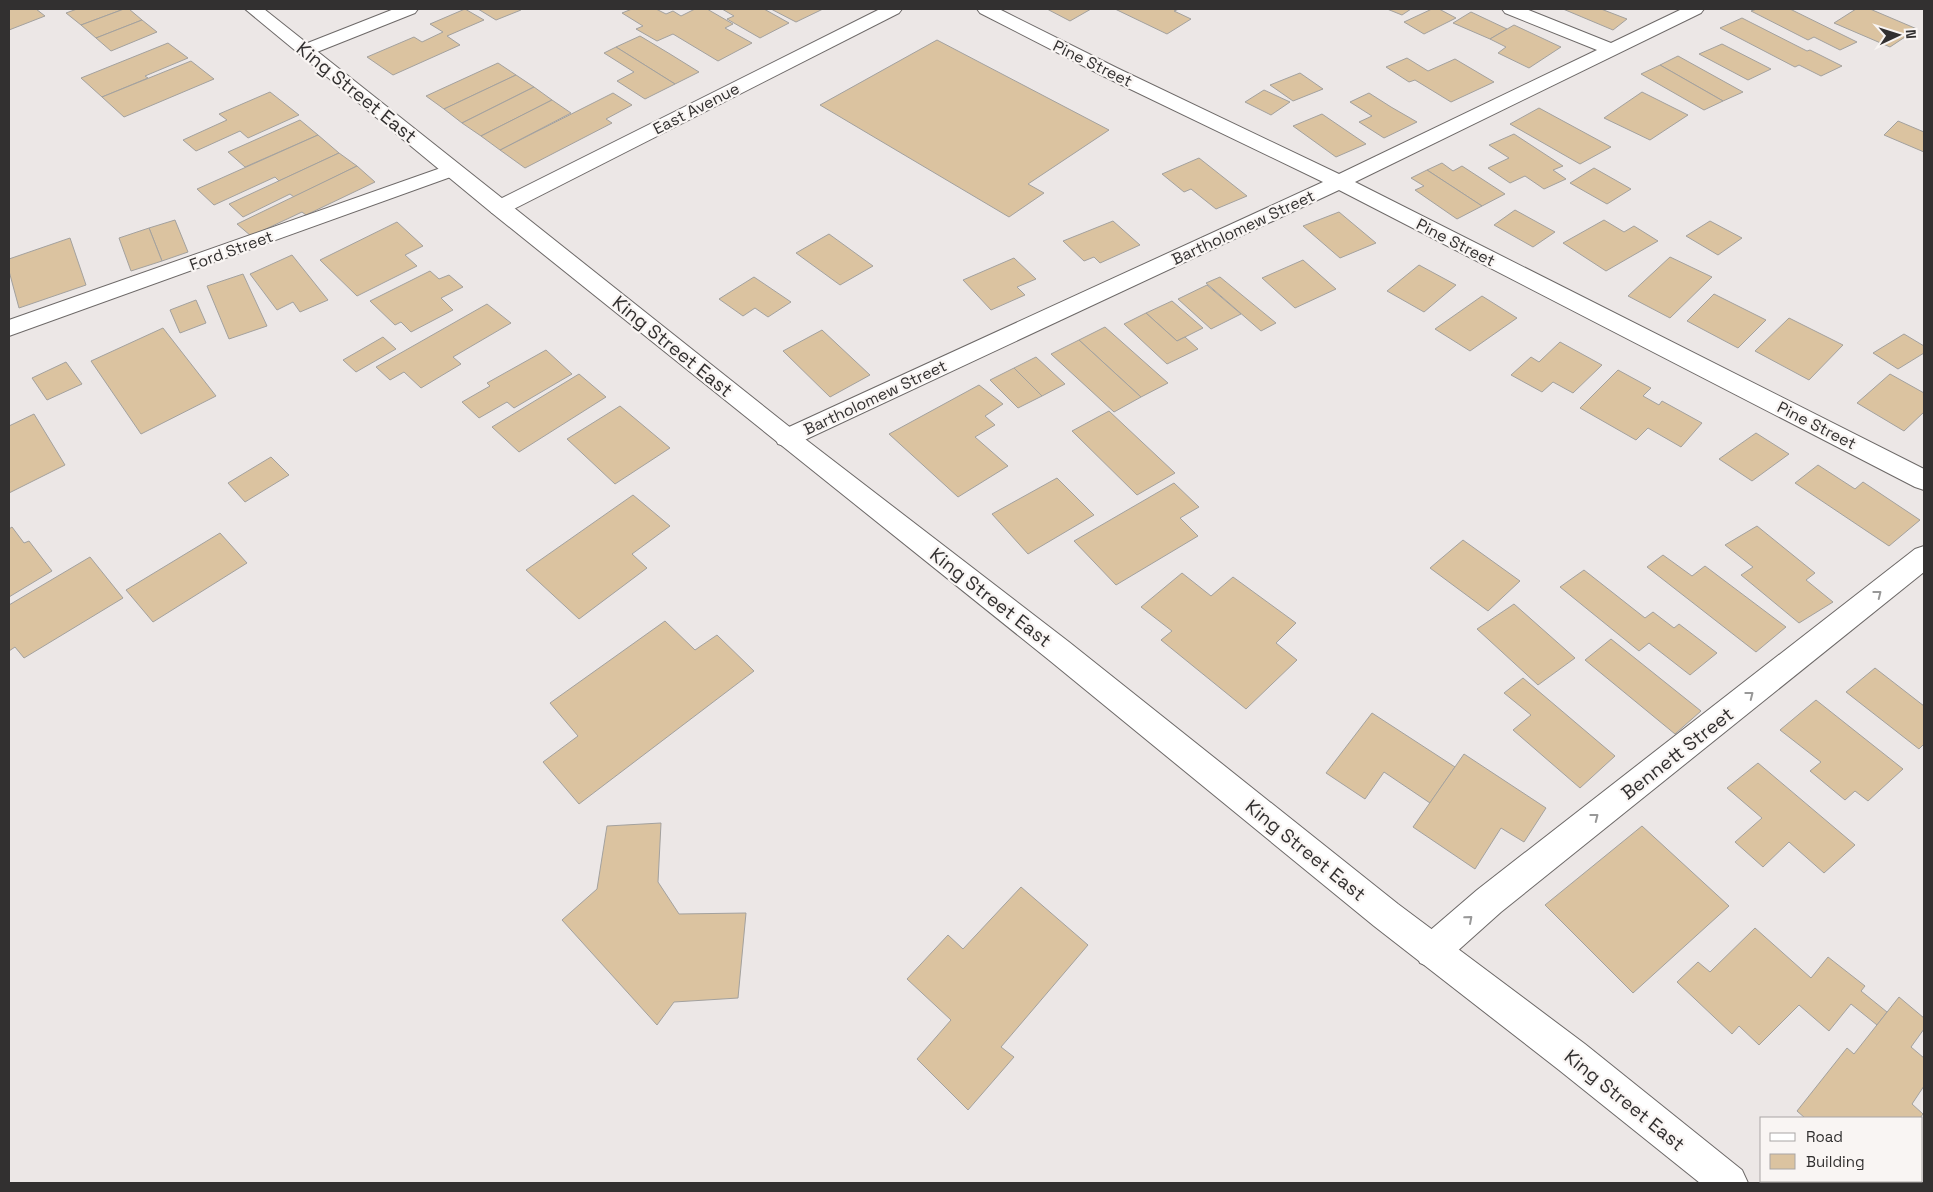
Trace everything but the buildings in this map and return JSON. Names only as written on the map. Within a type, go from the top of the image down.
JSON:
[{"type":"street","name":"King Street East","points":[[254,9],[787,438],[1059,651],[1432,951],[1572,1057],[1728,1183]]},
{"type":"street","points":[[306,50],[409,9]]},
{"type":"street","name":"East Avenue","points":[[499,208],[893,9]]},
{"type":"street","name":"Pine Street","points":[[986,9],[1110,72],[1339,182],[1924,480]]},
{"type":"street","points":[[1512,9],[1613,50]]},
{"type":"street","name":"Bartholomew Street","points":[[787,438],[1339,182],[1695,9]]},
{"type":"street","name":"Ford Street","points":[[9,328],[452,170]]},
{"type":"street","name":"Bennett Street","points":[[1432,951],[1489,901],[1924,557]]}]
